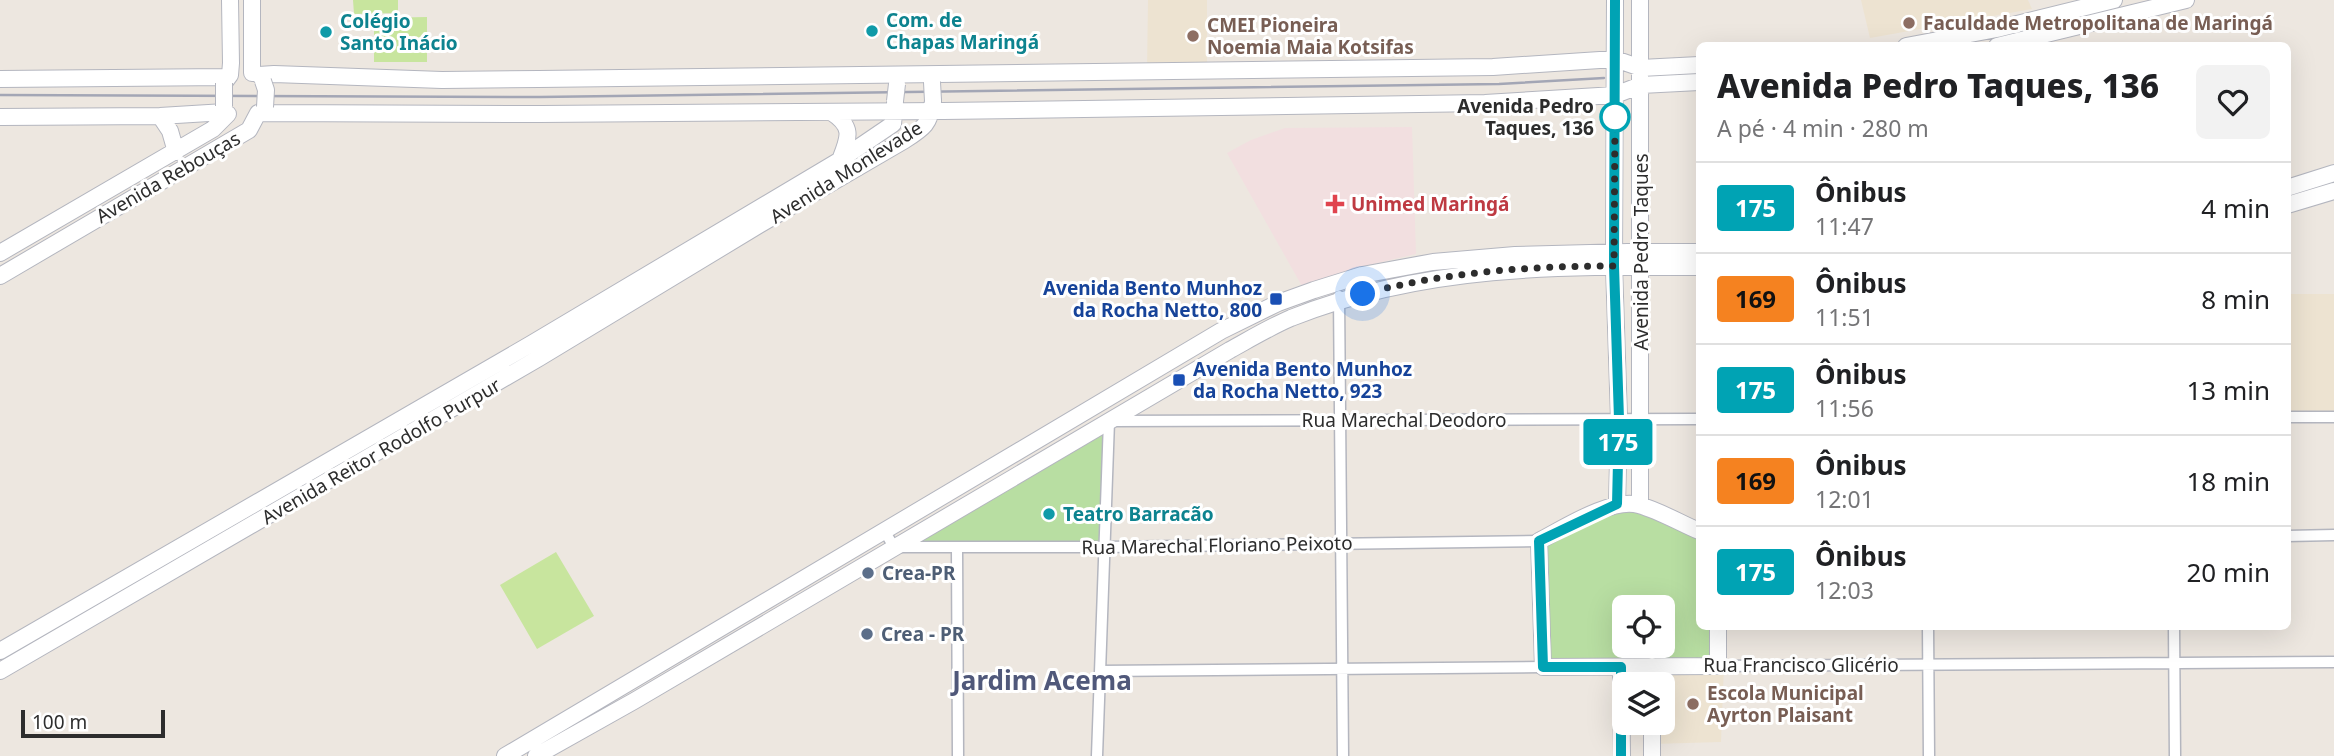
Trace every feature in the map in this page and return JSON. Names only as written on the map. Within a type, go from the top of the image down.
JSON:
[{"type":"main road","name":"Avenida Rebouças","points":[[0,253],[214,129],[226,111],[230,0]]},
{"type":"main road","points":[[252,0],[258,76],[266,90],[262,111]]},
{"type":"main road","name":"Avenida Pedro Taques","points":[[1615,0],[1614,259],[1619,419],[1617,504]]},
{"type":"main road","name":"Avenida Pedro Taques","points":[[1640,0],[1640,505]]},
{"type":"main road","points":[[1927,42],[1997,29],[2114,0]]},
{"type":"main road","points":[[2013,42],[2186,0]]},
{"type":"main road","points":[[0,79],[227,78],[274,74],[442,80],[901,80],[1493,67],[1615,59],[1641,68],[1696,65]]},
{"type":"main road","name":"Avenida Monlevade","points":[[755,218],[916,133],[929,121],[932,106],[930,78]]},
{"type":"main road","name":"Avenida Monlevade","points":[[755,218],[893,124],[901,80]]},
{"type":"main road","points":[[0,117],[160,117],[226,111],[831,112],[895,106],[1485,103],[1615,95],[1641,85],[1696,82]]},
{"type":"main road","name":"Avenida Rebouças","points":[[0,276],[248,130],[262,111]]},
{"type":"main road","points":[[831,112],[845,122],[848,128],[840,160]]},
{"type":"main road","points":[[160,117],[170,131],[176,152]]},
{"type":"main road","points":[[2291,194],[2334,173]]},
{"type":"main road","points":[[2291,196],[2334,191]]},
{"type":"main road","name":"Avenida Reitor Rodolfo Purpur","points":[[0,651],[189,542],[252,516],[466,392],[755,218]]},
{"type":"main road","points":[[505,756],[1221,331],[1278,303],[1362,275],[1433,262],[1641,259],[1696,253]]},
{"type":"main road","points":[[1641,259],[1696,267]]},
{"type":"main road","points":[[536,756],[1230,350],[1288,319],[1340,300],[1385,288],[1516,262]]},
{"type":"main road","points":[[1543,667],[1539,541],[1617,504],[1640,505],[1696,530]]},
{"type":"main road","name":"Avenida Reitor Rodolfo Purpur","points":[[0,671],[198,558],[252,516]]},
{"type":"main road","points":[[189,542],[198,558]]},
{"type":"main road","points":[[149,566],[157,581]]},
{"type":"main road","points":[[1717,666],[1718,630]]},
{"type":"main road","points":[[17,641],[25,656]]},
{"type":"main road","points":[[1652,666],[1652,672]]},
{"type":"main road","name":"Rua Francisco Glicério","points":[[1543,667],[1717,666]]},
{"type":"main road","points":[[1621,667],[1622,756]]},
{"type":"main road","points":[[637,678],[646,694]]},
{"type":"main road","points":[[1652,735],[1652,756]]},
{"type":"street","points":[[1335,284],[1340,300],[1343,756]]},
{"type":"street","points":[[1097,756],[1109,421],[1098,404]]},
{"type":"street","points":[[2291,417],[2334,417]]},
{"type":"street","name":"Rua Marechal Deodoro","points":[[1109,421],[1696,419]]},
{"type":"street","points":[[885,532],[894,547]]},
{"type":"street","points":[[2291,536],[2334,535]]},
{"type":"street","name":"Rua Marechal Floriano Peixoto","points":[[894,547],[1539,541]]},
{"type":"street","points":[[957,547],[958,756]]},
{"type":"street","points":[[1928,630],[1929,756]]},
{"type":"street","points":[[2174,630],[2175,756]]},
{"type":"street","name":"Rua Francisco Glicério","points":[[1717,666],[2334,662]]},
{"type":"street","name":"Rua Francisco Glicério","points":[[1100,671],[1543,667]]},
{"type":"shaded area","points":[[1148,0],[1207,0],[1207,71],[1147,72]]},
{"type":"shaded area","name":"Faculdade Metropolitana de Maringá","points":[[1861,0],[2028,0],[2032,9],[1870,38]]},
{"type":"shaded area","name":"Unimed Maringá","points":[[1412,127],[1416,254],[1360,267],[1303,288],[1227,153],[1251,140],[1285,128]]},
{"type":"shaded area","points":[[2291,294],[2334,294],[2334,417],[2291,417]]},
{"type":"shaded area","name":"Escola Municipal Ayrton Plaisant","points":[[1652,666],[1724,666],[1721,742],[1652,744],[1652,735],[1675,735],[1675,672],[1652,672]]},
{"type":"green space","points":[[353,0],[398,0],[398,13],[354,14]]},
{"type":"green space","points":[[427,17],[427,62],[374,62],[374,18]]},
{"type":"green space","points":[[1109,421],[1104,547],[894,547]]},
{"type":"green space","points":[[1617,504],[1696,530],[1696,630],[1718,630],[1718,666],[1543,667],[1539,541]]},
{"type":"green space","points":[[556,552],[594,616],[537,649],[500,585]]},
{"type":"railway","points":[[0,95],[540,97],[1499,84],[1604,78]]},
{"type":"bus line","name":"175","points":[[1615,0],[1614,266],[1619,419],[1617,504],[1539,541],[1543,667],[1621,667],[1621,756]]},
{"type":"place","name":"Faculdade Metropolitana de Maringá","points":[[1909,23]]},
{"type":"place","name":"Com. de Chapas Maringá","points":[[872,31]]},
{"type":"place","name":"Colégio Santo Inácio","points":[[326,32]]},
{"type":"place","name":"CMEI Pioneira Noemia Maia Kotsifas","points":[[1193,36]]},
{"type":"place","name":"Avenida Pedro Taques, 136","points":[[1615,117]]},
{"type":"place","name":"Unimed Maringá","points":[[1335,204]]},
{"type":"place","name":"Avenida Bento Munhoz da Rocha Netto, 800","points":[[1276,299]]},
{"type":"place","name":"Avenida Bento Munhoz da Rocha Netto, 923","points":[[1179,380]]},
{"type":"place","name":"Teatro Barracão","points":[[1049,514]]},
{"type":"place","name":"Crea-PR","points":[[868,573]]},
{"type":"place","name":"Crea - PR","points":[[867,634]]},
{"type":"place","name":"Escola Municipal Ayrton Plaisant","points":[[1693,704]]},
{"type":"district","name":"Jardim Acema","points":[[1042,680]]},
{"type":"route","points":[[1363,294],[1434,278],[1485,272],[1614,266],[1615,117]]}]
